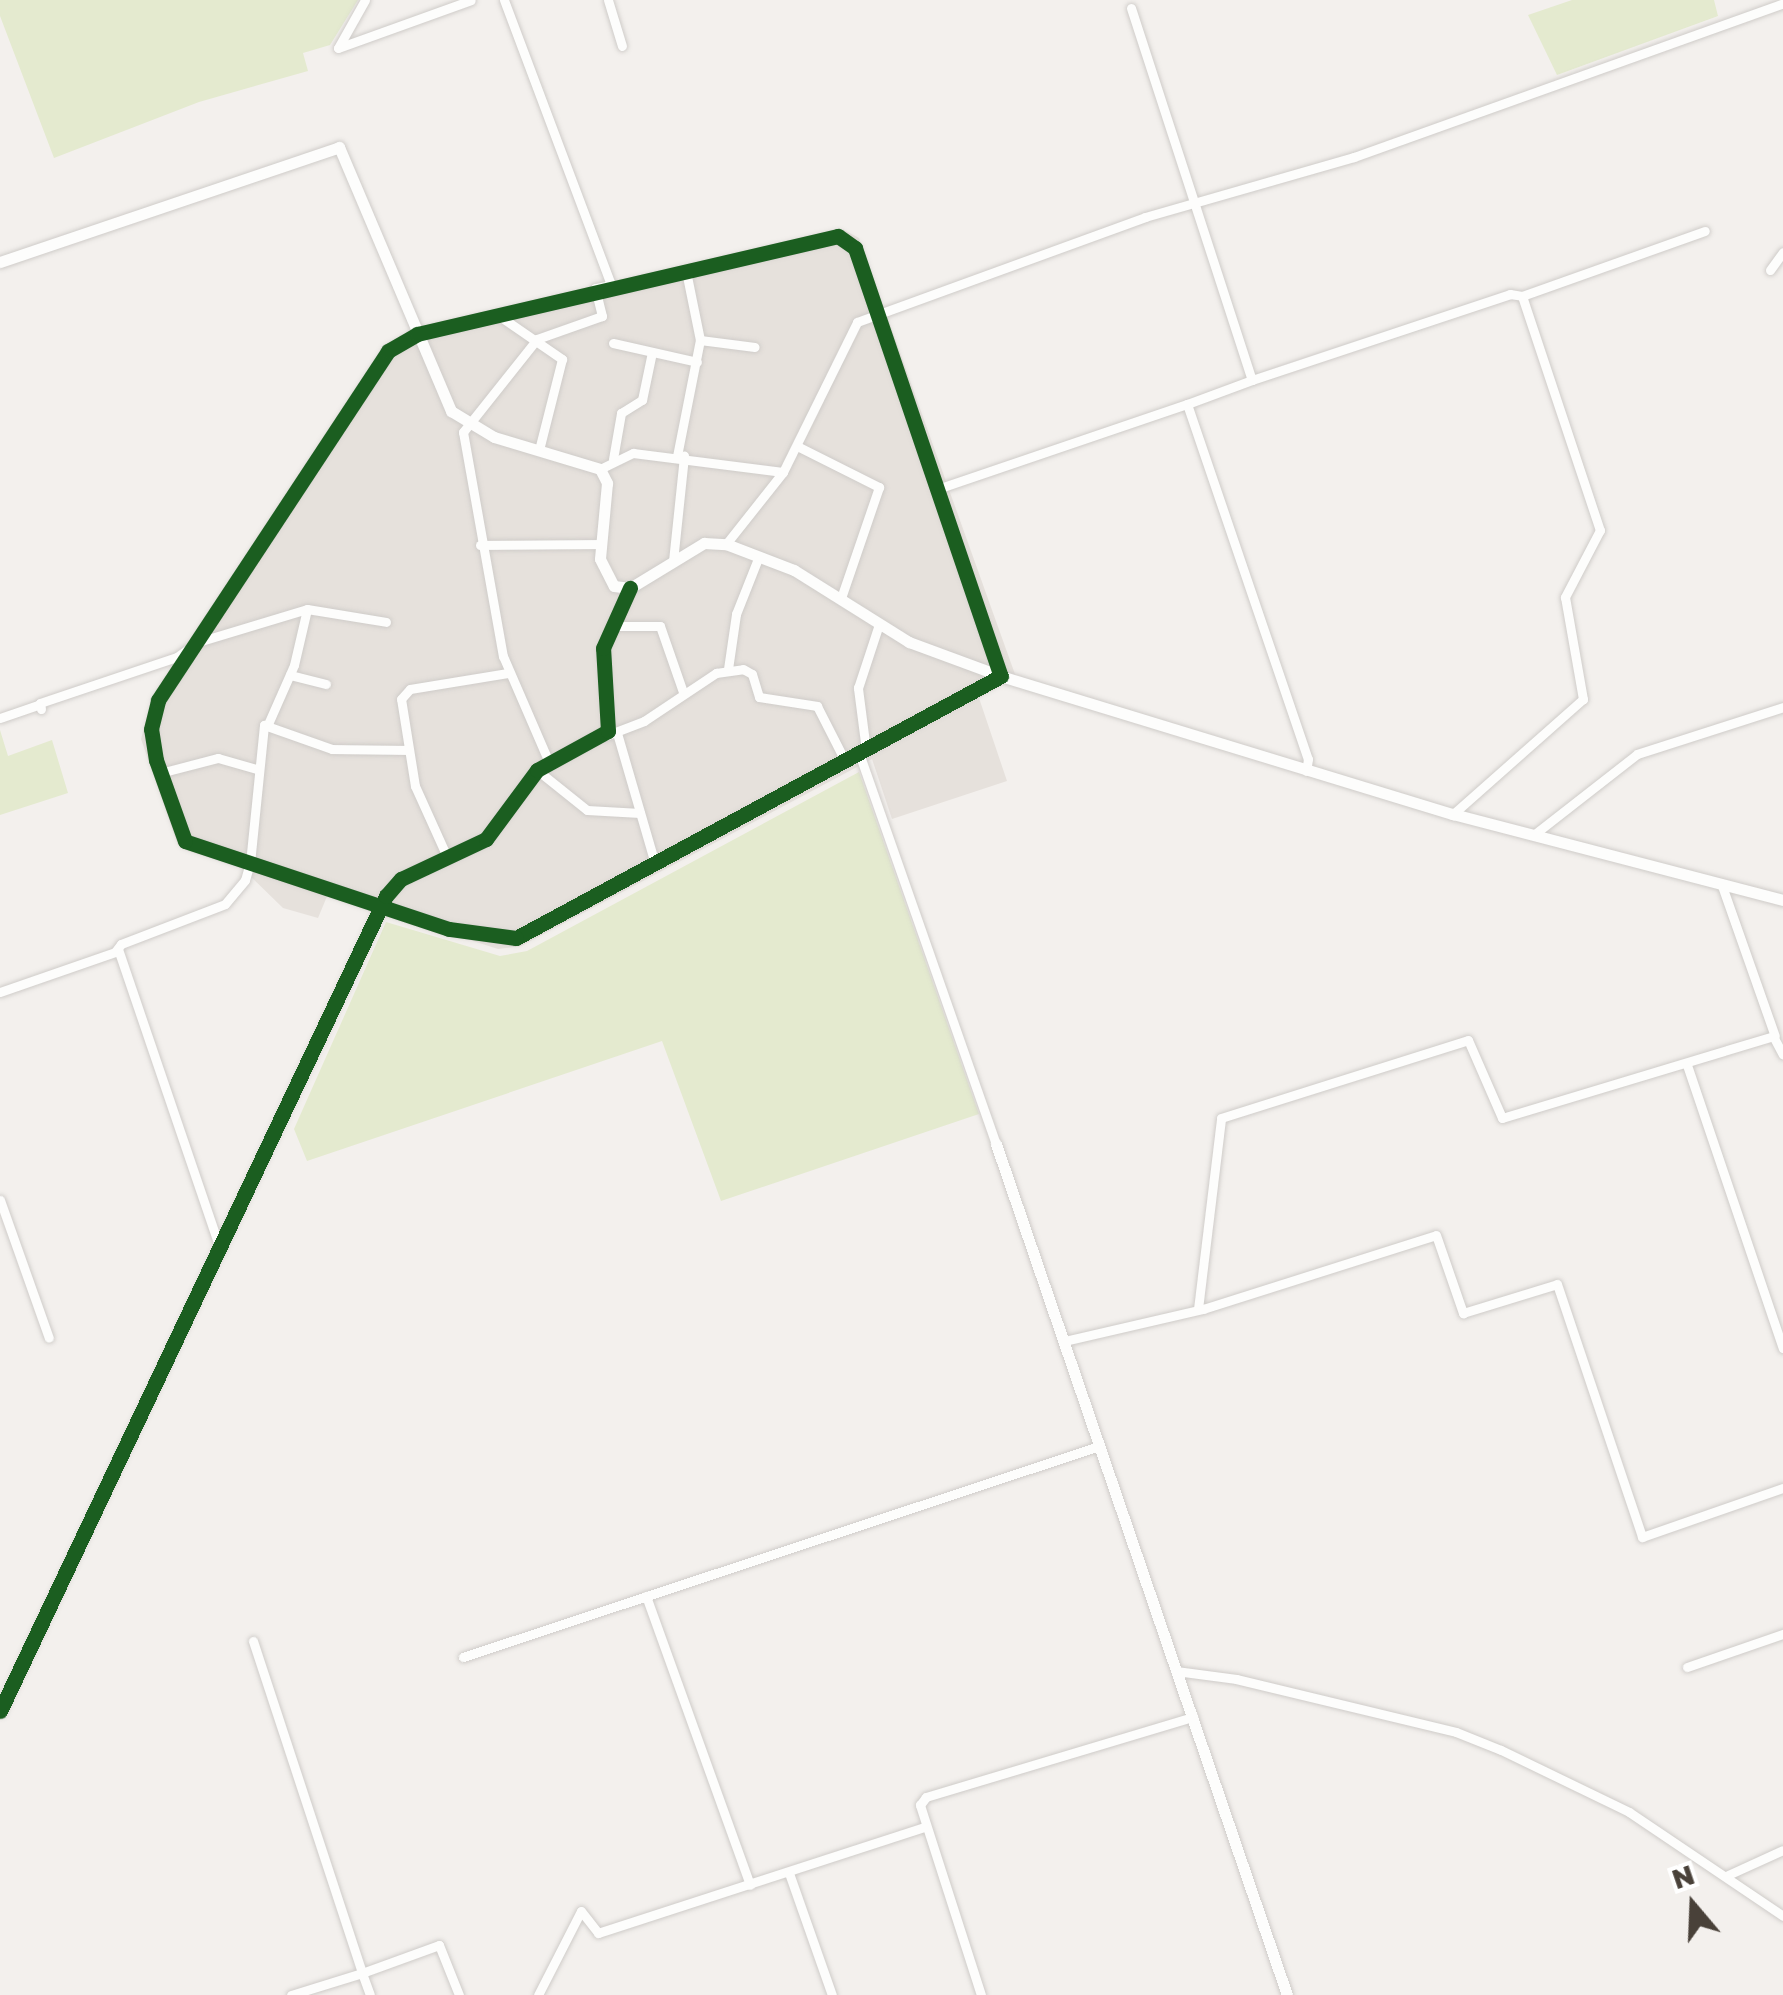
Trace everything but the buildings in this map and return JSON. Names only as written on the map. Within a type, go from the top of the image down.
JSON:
[{"type":"street","points":[[365,0],[338,48],[471,0]]},
{"type":"street","points":[[504,0],[611,284],[597,292]]},
{"type":"street","points":[[608,0],[622,46]]},
{"type":"street","points":[[726,544],[783,472],[798,446],[850,328],[1196,201],[1354,156],[1783,3]]},
{"type":"street","points":[[1131,8],[1252,380]]},
{"type":"street","points":[[0,262],[339,146],[447,406],[465,424],[600,469],[608,483],[601,544],[606,579],[630,588]]},
{"type":"street","points":[[940,488],[1510,294],[1522,296],[1705,231]]},
{"type":"street","points":[[845,238],[940,488],[1001,676],[516,938],[480,937],[380,909],[186,841],[160,773],[153,715],[380,362],[417,334],[686,270],[845,238]]},
{"type":"street","points":[[1770,270],[1783,252]]},
{"type":"street","points":[[673,561],[680,456],[700,340],[686,270]]},
{"type":"street","points":[[548,760],[508,673],[464,455],[465,424],[537,339],[599,318],[597,292]]},
{"type":"street","points":[[1452,814],[1583,699],[1565,598],[1600,530],[1522,296]]},
{"type":"street","points":[[498,315],[560,354],[563,364],[539,450]]},
{"type":"street","points":[[700,340],[755,347]]},
{"type":"street","points":[[613,343],[697,362]]},
{"type":"street","points":[[613,459],[622,413],[642,400],[652,352]]},
{"type":"street","points":[[1186,404],[1308,758],[1306,771]]},
{"type":"street","points":[[798,446],[880,486],[841,598]]},
{"type":"street","points":[[600,469],[613,459],[634,453],[783,472]]},
{"type":"street","points":[[480,544],[601,544]]},
{"type":"street","points":[[602,736],[611,719],[602,662],[611,626],[630,588],[704,544],[726,544],[759,556],[841,598],[879,624],[1001,676],[1452,814],[1783,900]]},
{"type":"street","points":[[728,669],[736,614],[759,556]]},
{"type":"street","points":[[0,992],[214,912],[245,880],[250,864],[259,736],[290,676],[308,609]]},
{"type":"street","points":[[0,718],[176,657],[198,642],[308,609],[386,622]]},
{"type":"street","points":[[879,624],[858,688],[863,751],[1286,1995]]},
{"type":"street","points":[[611,626],[660,626],[683,692]]},
{"type":"street","points":[[0,1711],[395,882],[450,861],[486,839],[548,760],[617,733],[728,669],[749,670],[758,697],[813,703],[845,761]]},
{"type":"street","points":[[450,861],[407,750],[400,706],[406,691],[508,673]]},
{"type":"street","points":[[290,676],[326,684]]},
{"type":"street","points":[[1536,833],[1637,754],[1783,706]]},
{"type":"street","points":[[268,724],[332,750],[407,750]]},
{"type":"street","points":[[617,733],[655,864]]},
{"type":"street","points":[[160,773],[209,758],[256,769]]},
{"type":"street","points":[[537,770],[587,810],[640,813]]},
{"type":"street","points":[[1721,883],[1783,1056]]},
{"type":"street","points":[[118,949],[221,1254]]},
{"type":"street","points":[[1198,1309],[1221,1118],[1468,1040],[1502,1118],[1775,1036]]},
{"type":"street","points":[[1687,1065],[1783,1348]]},
{"type":"street","points":[[0,1200],[49,1338]]},
{"type":"street","points":[[1064,1341],[1198,1309],[1436,1235],[1463,1314],[1557,1284],[1642,1537],[1783,1488]]},
{"type":"street","points":[[463,1657],[1099,1446]]},
{"type":"street","points":[[646,1596],[750,1885]]},
{"type":"street","points":[[1686,1667],[1783,1634]]},
{"type":"street","points":[[254,1641],[370,1995]]},
{"type":"street","points":[[1176,1672],[1209,1673],[1456,1732],[1628,1812],[1728,1875],[1783,1916]]},
{"type":"street","points":[[981,1995],[922,1828],[920,1806],[926,1797],[1193,1718]]},
{"type":"street","points":[[538,1995],[579,1912],[598,1933],[922,1828]]},
{"type":"street","points":[[1728,1875],[1783,1850]]},
{"type":"street","points":[[789,1873],[832,1995]]},
{"type":"street","points":[[291,1995],[440,1945],[459,1995]]},
{"type":"shaded area","points":[[844,230],[859,238],[1016,677],[979,698],[1007,781],[892,819],[872,759],[521,946],[498,949],[328,894],[318,918],[283,908],[240,866],[178,845],[141,739],[151,704],[396,345],[416,333]]},
{"type":"green space","points":[[0,0],[358,0],[330,45],[303,53],[308,71],[199,102],[54,158],[0,16]]},
{"type":"green space","points":[[1572,0],[1714,0],[1718,16],[1557,75],[1528,15]]},
{"type":"green space","points":[[0,730],[8,756],[52,740],[68,793],[0,815]]},
{"type":"green space","points":[[859,772],[979,1114],[721,1201],[662,1041],[307,1161],[294,1129],[386,922],[500,956],[527,951]]},
{"type":"cycle path","points":[[838,236],[855,248],[1001,676],[516,938],[449,929],[185,841],[156,760],[151,729],[158,700],[388,351],[417,334],[838,236]]},
{"type":"cycle path","points":[[0,1711],[386,896],[401,879],[486,839],[537,770],[608,731],[603,648],[630,588]]}]
